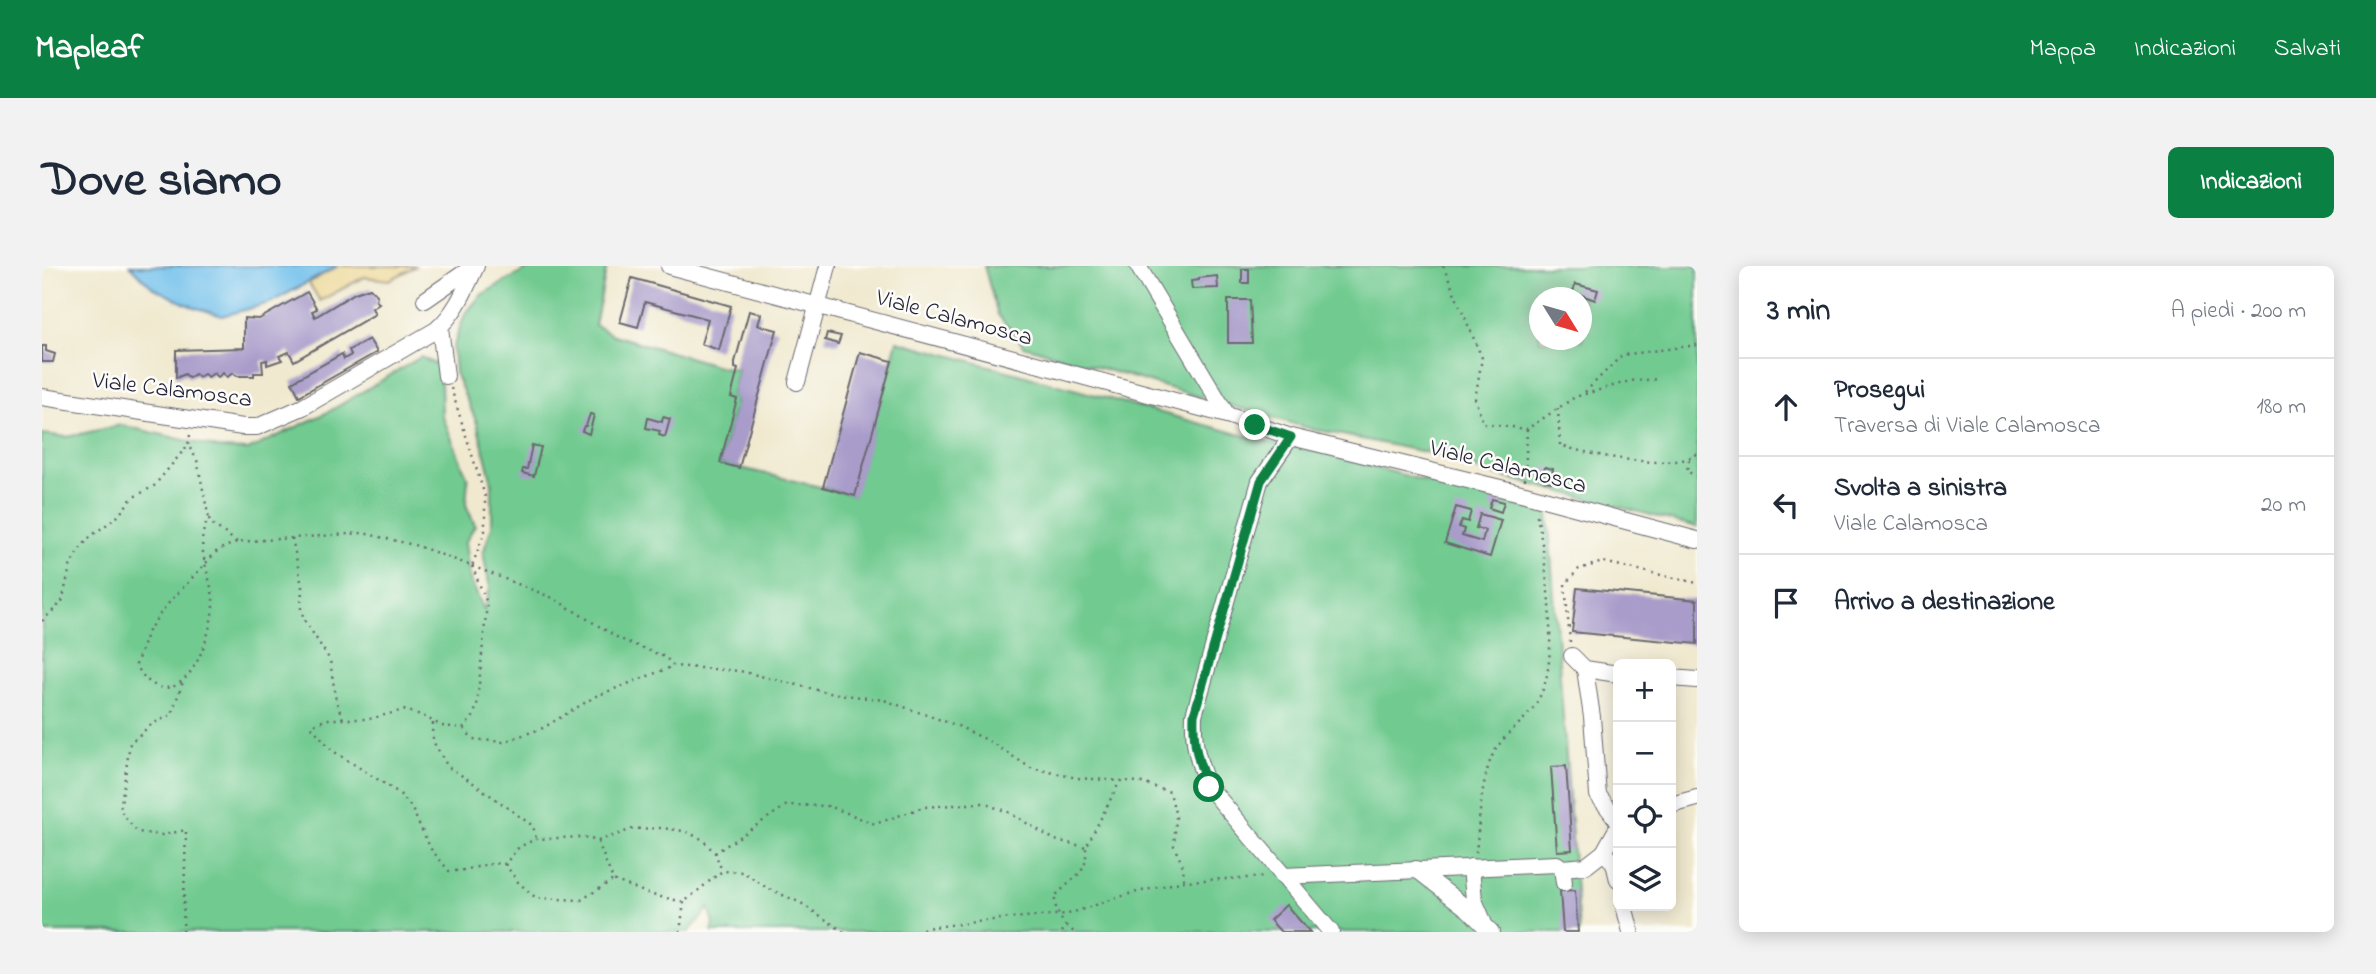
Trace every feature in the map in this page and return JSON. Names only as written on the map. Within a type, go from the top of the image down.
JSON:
[{"type":"street","points":[[425,300],[475,266]]},
{"type":"street","name":"Viale Calamosca","points":[[42,397],[243,428],[257,427],[303,407],[440,327],[457,306],[475,266]]},
{"type":"street","name":"Viale Calamosca","points":[[669,266],[1227,415],[1291,437],[1697,540]]},
{"type":"street","points":[[797,382],[828,266]]},
{"type":"street","points":[[1139,266],[1227,415]]},
{"type":"street","points":[[440,327],[446,376]]},
{"type":"street","points":[[1291,437],[1261,481],[1198,701],[1194,733],[1200,769],[1209,787],[1331,932]]},
{"type":"street","points":[[1572,656],[1585,669],[1613,673]]},
{"type":"street","points":[[1585,669],[1598,795],[1613,814]]},
{"type":"street","points":[[1676,678],[1697,680]]},
{"type":"street","points":[[1676,804],[1697,798]]},
{"type":"street","points":[[1283,876],[1557,864],[1563,875],[1586,866],[1604,852],[1613,836]]},
{"type":"street","points":[[1604,852],[1613,862]]},
{"type":"street","points":[[1473,867],[1474,900],[1487,928]]},
{"type":"street","points":[[1416,869],[1487,928]]},
{"type":"street","points":[[1625,911],[1630,932]]},
{"type":"path","points":[[1443,266],[1482,358],[1475,399],[1483,423],[1527,429],[1575,397],[1630,381],[1659,379]]},
{"type":"path","points":[[1583,395],[1622,355],[1697,345]]},
{"type":"path","points":[[446,376],[458,405],[485,496],[485,531],[472,566],[487,603],[477,705],[473,717],[463,728]]},
{"type":"path","points":[[1558,408],[1560,445],[1584,453],[1631,460],[1689,460],[1697,454]]},
{"type":"path","points":[[42,621],[62,603],[69,567],[78,551],[91,536],[118,516],[132,498],[154,486],[188,444],[192,420]]},
{"type":"path","points":[[1473,867],[1491,758],[1497,746],[1526,719],[1537,704],[1545,684],[1550,638],[1548,605],[1540,528],[1529,496],[1527,429]]},
{"type":"path","points":[[188,444],[197,460],[209,519],[237,542]]},
{"type":"path","points":[[1689,460],[1687,471],[1697,477]]},
{"type":"path","points":[[209,519],[204,526],[205,566],[213,600],[208,637],[193,671],[179,684],[163,688],[150,683],[141,675],[136,665],[140,650],[148,631],[165,607],[205,566],[218,550],[237,542],[363,533],[418,546],[553,598],[620,639],[665,657],[674,666]]},
{"type":"path","points":[[292,538],[302,586],[301,610],[330,660],[336,701],[343,719]]},
{"type":"path","points":[[1572,656],[1565,584],[1579,569],[1603,562],[1697,583]]},
{"type":"path","points":[[613,880],[581,901],[536,898],[518,882],[505,864],[490,861],[462,872],[449,871],[430,849],[411,807],[398,793],[333,751],[311,726],[327,719],[369,719],[404,710],[422,715],[442,726],[463,728],[473,739],[503,742],[543,728],[596,696],[674,666],[740,671],[830,692],[884,700],[958,726],[987,740],[1031,768],[1077,778],[1139,782],[1170,792],[1176,817],[1174,846],[1184,880]]},
{"type":"path","points":[[183,932],[186,830],[162,835],[137,832],[120,810],[130,743],[152,724],[171,715],[184,679]]},
{"type":"path","points":[[433,722],[434,743],[448,767],[533,826],[536,839]]},
{"type":"path","points":[[1074,932],[1058,916],[1055,895],[1081,872],[1086,861],[1086,847],[1120,781]]},
{"type":"path","points":[[715,853],[787,804],[829,806],[875,824],[924,807],[983,803],[1008,812],[1055,840],[1086,847]]},
{"type":"path","points":[[505,864],[519,847],[536,839],[582,837],[598,841],[634,829],[662,828],[684,831],[702,839],[715,853],[722,871]]},
{"type":"path","points":[[598,841],[613,880],[652,895],[684,902]]},
{"type":"path","points":[[680,932],[684,902],[722,871],[743,872],[767,888],[801,903],[844,932]]},
{"type":"path","points":[[916,932],[925,928],[1010,918],[1058,916],[1184,880],[1283,876]]},
{"type":"path","points":[[1062,932],[1066,926]]},
{"type":"green space","points":[[533,266],[607,266],[595,325],[613,335],[722,367],[738,369],[731,397],[737,399],[720,463],[854,495],[897,341],[1272,443],[1296,446],[1548,514],[1579,932],[712,932],[714,924],[709,908],[689,932],[42,932],[42,434],[67,437],[121,425],[222,449],[248,450],[328,412],[421,357],[437,365],[442,415],[468,479],[466,505],[475,525],[465,543],[470,579],[484,610],[490,588],[483,553],[492,526],[492,483],[477,423],[455,373],[453,348],[465,314],[481,295]]},
{"type":"green space","points":[[984,266],[1697,266],[1697,527],[1481,471],[1439,455],[1308,428],[1024,346],[998,315]]},
{"type":"sand","points":[[338,266],[416,266],[390,280],[364,277],[320,301],[309,283]]},
{"type":"water","points":[[130,266],[338,266],[270,303],[222,316],[188,305],[153,288]]},
{"type":"building","points":[[1242,269],[1249,269],[1249,283],[1242,283]]},
{"type":"building","points":[[1217,276],[1218,288],[1192,289],[1191,281]]},
{"type":"building","points":[[632,278],[731,306],[719,350],[701,344],[708,319],[645,302],[638,327],[620,322]]},
{"type":"building","points":[[370,288],[377,295],[376,301],[379,303],[372,308],[375,314],[294,361],[289,352],[279,356],[282,360],[267,365],[267,360],[262,361],[263,373],[254,373],[254,376],[237,376],[233,373],[227,377],[223,373],[218,377],[214,373],[208,377],[195,374],[189,378],[185,374],[176,378],[176,350],[244,348],[244,318],[259,319],[307,292],[317,309],[312,311],[315,317],[355,293]]},
{"type":"building","points":[[1592,288],[1598,290],[1595,300],[1592,299]]},
{"type":"building","points":[[1228,300],[1250,300],[1252,343],[1228,343]]},
{"type":"building","points":[[749,311],[761,314],[758,325],[777,330],[739,468],[720,463],[737,399],[731,397],[738,369],[735,368],[735,362]]},
{"type":"building","points":[[827,333],[841,336],[838,344],[825,340]]},
{"type":"building","points":[[369,339],[377,352],[299,396],[292,382],[342,354],[344,359],[351,355],[349,350]]},
{"type":"building","points":[[42,346],[46,346],[46,351],[55,354],[53,362],[42,362]]},
{"type":"building","points":[[860,352],[892,361],[855,496],[823,487]]},
{"type":"building","points":[[590,414],[594,415],[589,434],[582,431]]},
{"type":"building","points":[[663,417],[670,419],[665,437],[659,435],[660,431],[646,428],[648,418],[662,422]]},
{"type":"building","points":[[532,445],[541,447],[534,476],[522,473],[523,469],[527,469]]},
{"type":"building","points":[[1545,467],[1553,469],[1551,482],[1542,480]]},
{"type":"building","points":[[1492,499],[1504,502],[1501,512],[1489,508]]},
{"type":"building","points":[[1456,507],[1471,511],[1468,522],[1462,520],[1459,527],[1464,529],[1462,536],[1482,542],[1485,530],[1476,528],[1480,514],[1501,520],[1490,557],[1445,543]]},
{"type":"building","points":[[1577,588],[1697,600],[1697,644],[1572,632]]},
{"type":"building","points":[[1566,766],[1572,850],[1557,851],[1551,767]]},
{"type":"building","points":[[1575,890],[1578,932],[1563,932],[1560,891]]},
{"type":"building","points":[[1286,905],[1310,932],[1281,932],[1270,920]]},
{"type":"route","points":[[1209,787],[1200,769],[1195,749],[1194,715],[1261,481],[1291,437],[1255,425]]}]
